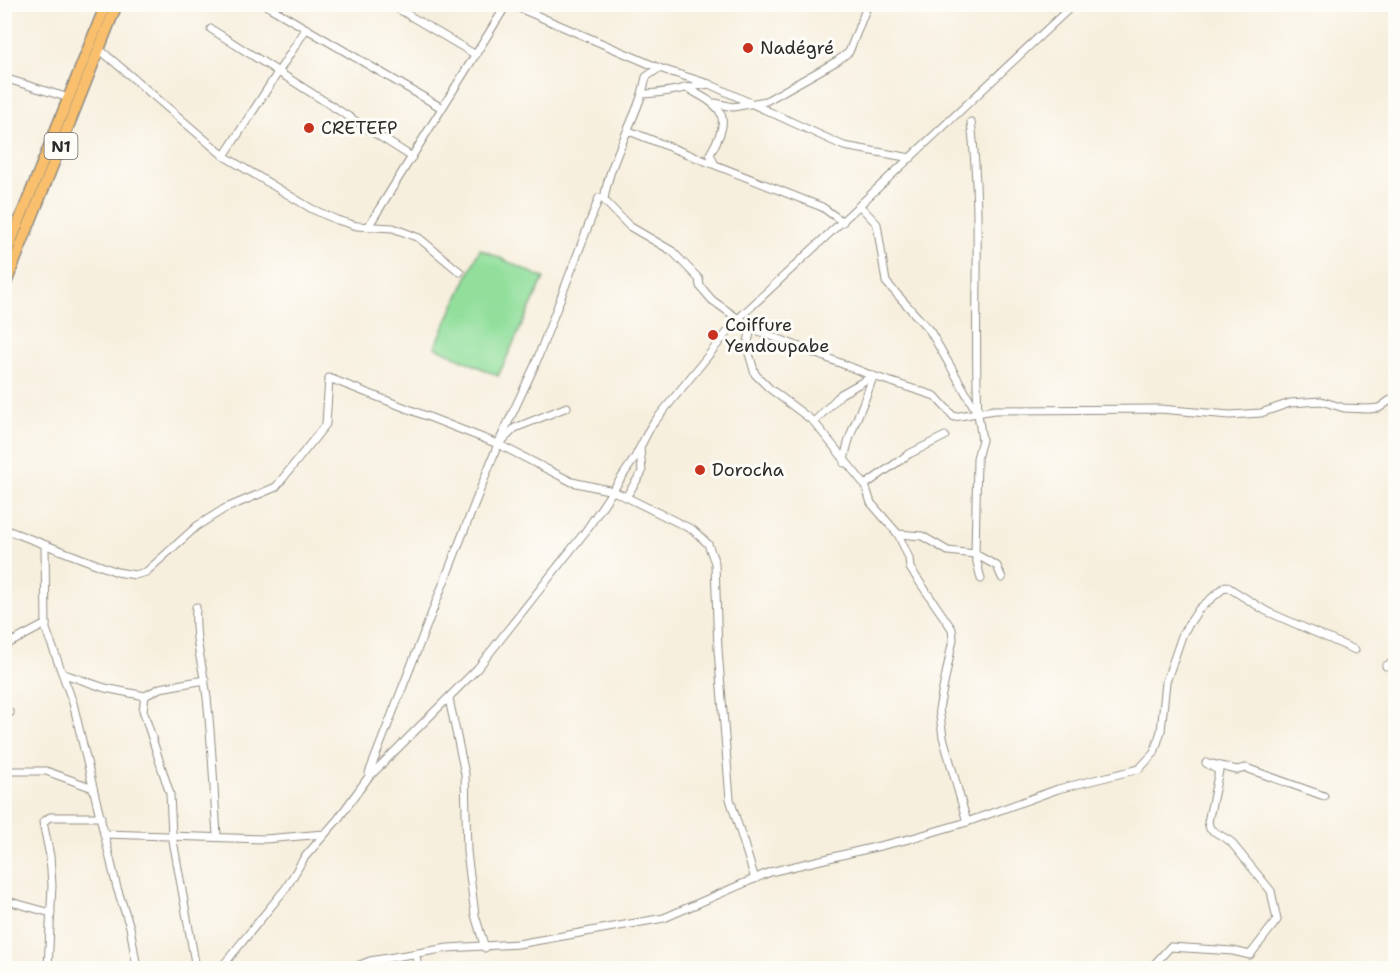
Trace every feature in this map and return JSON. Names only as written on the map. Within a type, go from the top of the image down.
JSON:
[{"type":"highway","name":"N1","points":[[4,288],[94,46],[106,4]]},
{"type":"highway","name":"N1","points":[[4,259],[69,98],[117,4]]},
{"type":"street","points":[[264,4],[442,108]]},
{"type":"street","points":[[390,4],[476,55]]},
{"type":"street","points":[[368,227],[508,4],[659,68],[709,84],[844,146],[911,158]]},
{"type":"street","points":[[686,87],[715,103],[733,107],[766,102],[849,52],[868,4]]},
{"type":"street","points":[[221,969],[286,888],[304,858],[338,819],[367,779],[477,669],[585,532],[640,448],[651,426],[738,319],[763,292],[843,222],[1074,4]]},
{"type":"street","points":[[211,29],[412,157]]},
{"type":"street","points":[[224,156],[306,29]]},
{"type":"street","points":[[94,46],[224,156],[312,208],[337,220],[368,227],[393,228],[419,238],[460,272]]},
{"type":"street","points":[[659,68],[646,77],[629,131],[607,176],[604,200],[629,226],[672,251],[699,279],[700,286],[712,300],[751,328],[873,376],[935,396],[954,417],[994,410],[1160,409],[1230,415],[1261,414],[1290,403],[1321,401],[1344,408],[1368,409],[1379,408],[1395,396]]},
{"type":"street","points":[[4,78],[69,98]]},
{"type":"street","points":[[642,94],[666,94],[686,87],[709,84]]},
{"type":"street","points":[[714,163],[710,154],[723,130],[722,115],[715,103]]},
{"type":"street","points":[[971,122],[977,172],[978,308],[975,356],[978,414],[982,440],[977,458],[975,554],[981,579]]},
{"type":"street","points":[[629,131],[822,207],[843,222]]},
{"type":"street","points":[[367,779],[498,444],[535,365],[599,198]]},
{"type":"street","points":[[860,206],[878,224],[886,282],[930,331],[978,414]]},
{"type":"street","points":[[751,328],[747,347],[755,374],[769,388],[814,422],[844,463],[865,485],[872,503],[898,534],[910,567],[952,629],[953,639],[939,709],[943,737],[967,822]]},
{"type":"street","points":[[814,422],[841,394],[873,376]]},
{"type":"street","points":[[844,463],[846,446],[867,401],[873,376]]},
{"type":"street","points":[[4,529],[117,572],[135,574],[146,572],[197,526],[224,509],[276,487],[326,424],[329,378],[498,444],[572,482],[613,491],[626,497],[693,530],[708,544],[715,563],[718,650],[730,799],[755,879]]},
{"type":"street","points":[[498,444],[515,428],[567,407]]},
{"type":"street","points":[[865,485],[909,454],[945,436]]},
{"type":"street","points":[[626,497],[642,472],[640,448]]},
{"type":"street","points":[[898,534],[922,536],[948,551],[975,554],[997,566],[1002,578]]},
{"type":"street","points":[[45,545],[46,624],[51,646],[64,674],[130,927],[137,969]]},
{"type":"street","points":[[352,969],[370,962],[416,956],[448,948],[485,948],[664,918],[770,872],[967,822],[1058,789],[1139,769],[1148,762],[1161,731],[1166,682],[1183,633],[1199,609],[1226,586],[1266,611],[1355,650]]},
{"type":"street","points":[[196,607],[194,634],[205,680],[217,836]]},
{"type":"street","points":[[5,648],[46,624]]},
{"type":"street","points":[[1386,666],[1395,661]]},
{"type":"street","points":[[64,674],[105,688],[145,696],[160,688],[205,680]]},
{"type":"street","points":[[145,696],[143,710],[170,794],[172,835],[196,969]]},
{"type":"street","points":[[449,699],[465,774],[468,852],[476,915],[485,948]]},
{"type":"street","points":[[1151,969],[1170,947],[1233,951],[1250,955],[1276,920],[1271,891],[1230,841],[1210,829],[1208,822],[1219,771],[1206,763],[1237,770],[1246,768],[1324,796]]},
{"type":"street","points":[[4,771],[46,771],[93,788]]},
{"type":"street","points":[[48,969],[51,913],[50,856],[43,822],[50,817],[101,818]]},
{"type":"street","points":[[104,834],[265,839],[324,834]]},
{"type":"street","points":[[4,900],[51,913]]},
{"type":"street","points":[[416,956],[418,969]]},
{"type":"green space","points":[[480,249],[544,278],[498,376],[435,347]]},
{"type":"place","name":"Nadégré","points":[[748,48]]},
{"type":"place","name":"CRETEFP","points":[[309,128]]},
{"type":"place","name":"Coiffure Yendoupabe","points":[[713,335]]},
{"type":"place","name":"Dorocha","points":[[700,470]]}]
